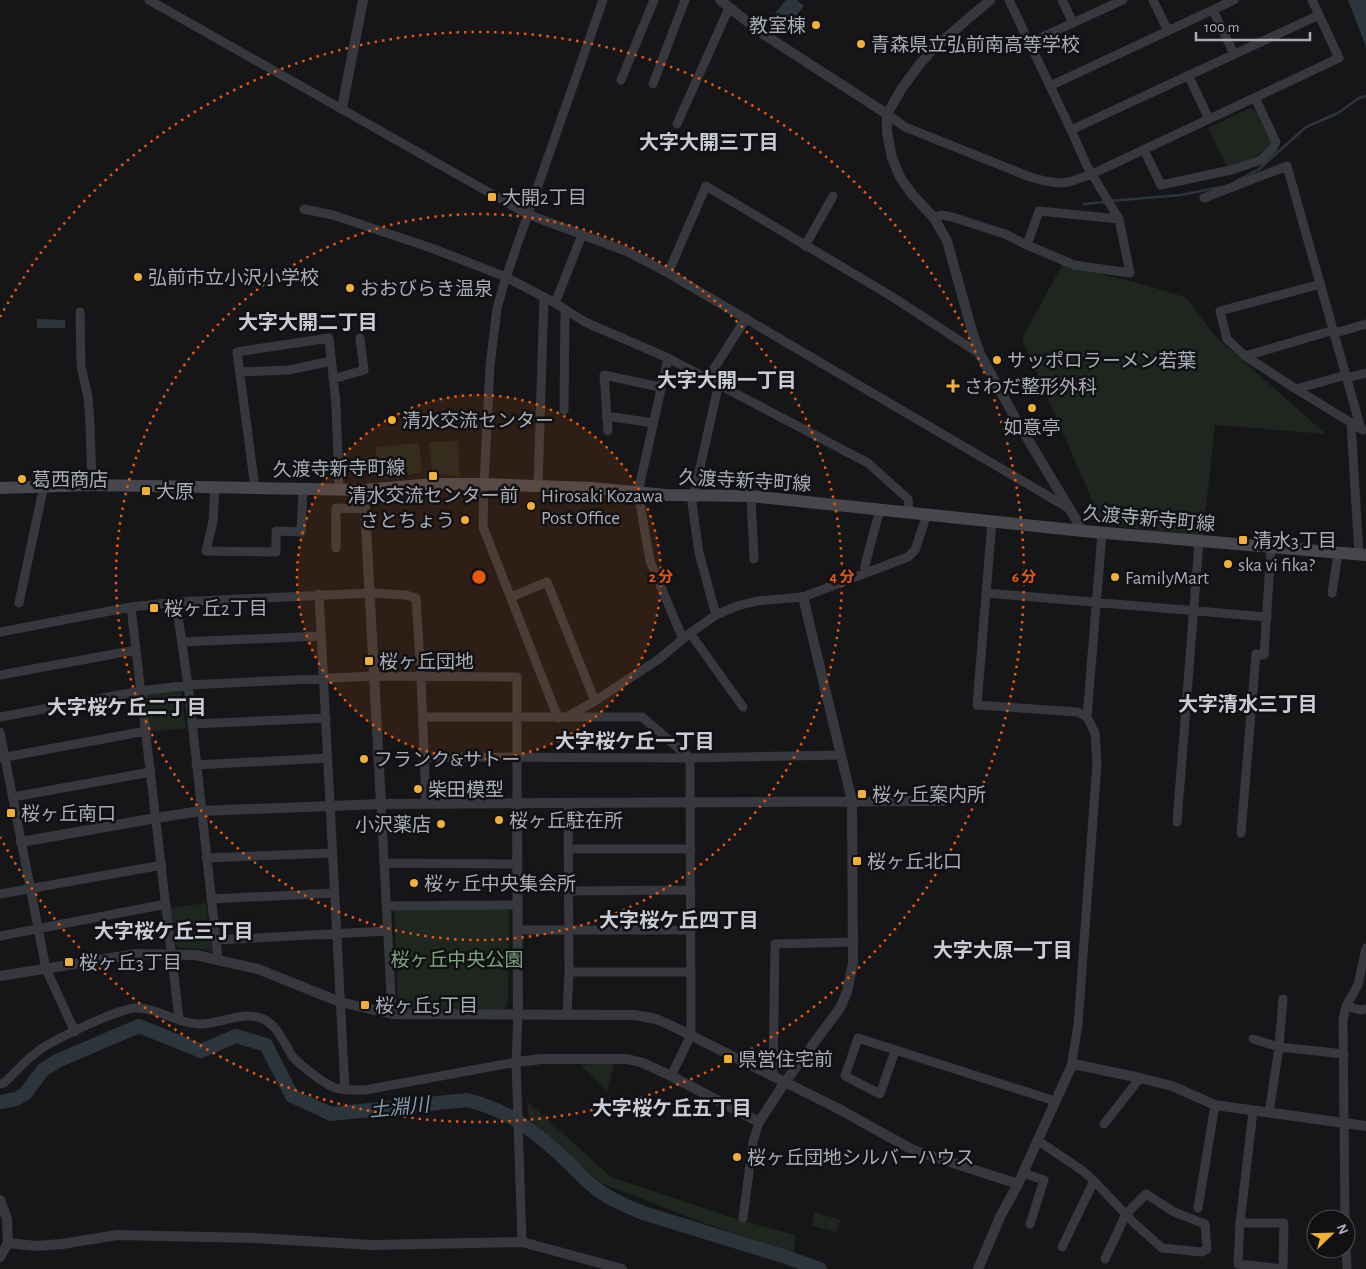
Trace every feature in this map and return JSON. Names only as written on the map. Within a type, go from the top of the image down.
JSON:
[{"type":"main road","name":"久渡寺新寺町線","points":[[0,488],[44,485],[92,485],[364,490],[433,484],[538,485],[694,495],[751,496],[1102,533],[1363,555]]},
{"type":"street","points":[[149,0],[527,214],[628,252],[668,273],[1070,509]]},
{"type":"street","points":[[342,108],[363,0]]},
{"type":"street","points":[[562,718],[483,527],[484,484],[493,334],[497,308],[527,214],[603,0]]},
{"type":"street","points":[[621,80],[654,0]]},
{"type":"street","points":[[653,84],[685,0]]},
{"type":"street","points":[[720,0],[763,34],[905,127],[1030,177],[1060,183],[1074,181],[1092,174],[1339,58],[1312,0]]},
{"type":"street","points":[[990,0],[933,49],[919,65],[902,88],[887,114],[887,132],[892,158],[900,177],[911,193],[934,218],[947,241],[980,354],[1018,423],[1083,531]]},
{"type":"street","points":[[934,218],[941,215],[952,217],[1005,234],[1074,265],[1130,273],[1119,219],[1087,166],[1009,0]]},
{"type":"street","points":[[1062,0],[1073,23]]},
{"type":"street","points":[[1029,43],[1123,0]]},
{"type":"street","points":[[1153,0],[1168,31]]},
{"type":"street","points":[[1050,86],[1234,0]]},
{"type":"street","points":[[677,124],[730,8]]},
{"type":"street","points":[[1214,10],[1234,54]]},
{"type":"street","points":[[1071,130],[1319,15]]},
{"type":"street","points":[[1188,75],[1209,119]]},
{"type":"street","points":[[1144,150],[1161,186],[1231,170],[1260,160],[1273,148],[1276,142],[1255,98]]},
{"type":"street","points":[[1204,198],[1288,166],[1347,377],[1364,430]]},
{"type":"street","points":[[668,273],[706,186],[891,296],[980,354]]},
{"type":"street","points":[[805,246],[833,196]]},
{"type":"street","points":[[304,209],[333,215],[434,249],[506,277],[555,302],[585,322],[668,358],[718,383],[868,463],[908,499],[909,512]]},
{"type":"street","points":[[1027,245],[1039,211],[1119,219]]},
{"type":"street","points":[[555,302],[582,235]]},
{"type":"street","points":[[1321,284],[1220,311],[1227,339],[1245,356],[1364,430]]},
{"type":"street","points":[[538,485],[544,297]]},
{"type":"street","points":[[564,410],[565,309]]},
{"type":"street","points":[[80,312],[81,366],[88,397],[92,485]]},
{"type":"street","points":[[708,378],[746,318]]},
{"type":"street","points":[[1245,356],[1366,324]]},
{"type":"street","points":[[255,488],[237,352],[329,338],[336,404],[339,490]]},
{"type":"street","points":[[333,379],[364,370],[360,338]]},
{"type":"street","points":[[668,358],[638,492],[650,561],[686,636],[743,707]]},
{"type":"street","points":[[240,372],[289,370],[331,361]]},
{"type":"street","points":[[1296,389],[1366,373]]},
{"type":"street","points":[[608,431],[604,375],[660,388]]},
{"type":"street","points":[[716,615],[699,553],[692,503],[718,383]]},
{"type":"street","points":[[606,416],[653,423]]},
{"type":"street","points":[[1351,422],[1363,555]]},
{"type":"street","points":[[19,603],[44,485]]},
{"type":"street","points":[[215,487],[213,520],[206,551],[276,552],[276,531],[301,532],[303,490]]},
{"type":"street","points":[[364,490],[392,1014]]},
{"type":"street","points":[[751,496],[754,559]]},
{"type":"street","points":[[336,548],[336,508],[365,510]]},
{"type":"street","points":[[865,573],[865,565],[880,509]]},
{"type":"street","points":[[562,718],[595,700],[659,659],[686,636],[716,615],[757,601],[804,597],[908,557],[915,550],[927,514]]},
{"type":"street","points":[[992,521],[978,705],[1078,712],[1087,717]]},
{"type":"street","points":[[978,1269],[1000,1217],[1018,1184],[1071,1066],[1078,1025],[1097,763],[1095,734],[1087,717],[1102,533]]},
{"type":"street","points":[[1177,822],[1199,542]]},
{"type":"street","points":[[1241,833],[1256,654],[1264,654],[1270,548]]},
{"type":"street","points":[[1332,593],[1338,554]]},
{"type":"street","points":[[511,596],[547,582],[595,700]]},
{"type":"street","points":[[0,632],[131,607],[176,602],[370,593],[406,595],[416,598],[426,803]]},
{"type":"street","points":[[986,593],[1267,617]]},
{"type":"street","points":[[319,594],[345,1090]]},
{"type":"street","points":[[743,1218],[753,1142],[759,1122],[785,1082],[840,1008],[851,977],[854,942],[852,801],[804,597]]},
{"type":"street","points":[[176,602],[188,685],[218,959]]},
{"type":"street","points":[[131,607],[179,1019]]},
{"type":"street","points":[[182,642],[321,636]]},
{"type":"street","points":[[0,675],[136,650]]},
{"type":"street","points":[[0,717],[141,690],[188,685],[374,676],[516,677],[518,802],[518,1014],[516,1062],[522,1242]]},
{"type":"street","points":[[423,717],[642,717],[690,758],[691,1035],[671,1076]]},
{"type":"street","points":[[192,724],[326,718]]},
{"type":"street","points":[[2,757],[146,731]]},
{"type":"street","points":[[0,732],[2,757],[13,797],[46,969],[75,1032]]},
{"type":"street","points":[[424,758],[690,758],[841,755]]},
{"type":"street","points":[[196,766],[328,758]]},
{"type":"street","points":[[13,797],[150,772]]},
{"type":"street","points":[[21,842],[201,811],[426,803],[944,801]]},
{"type":"street","points":[[567,1014],[569,972],[568,803]]},
{"type":"street","points":[[569,849],[691,849]]},
{"type":"street","points":[[206,858],[333,853]]},
{"type":"street","points":[[384,863],[518,864]]},
{"type":"street","points":[[0,894],[162,865]]},
{"type":"street","points":[[569,891],[691,890]]},
{"type":"street","points":[[211,899],[335,893]]},
{"type":"street","points":[[0,936],[166,904]]},
{"type":"street","points":[[386,906],[518,905]]},
{"type":"street","points":[[518,930],[692,930]]},
{"type":"street","points":[[216,940],[387,931]]},
{"type":"street","points":[[773,1076],[775,944],[854,942]]},
{"type":"street","points":[[1345,1209],[1343,1020],[1346,1006],[1358,985],[1366,948]]},
{"type":"street","points":[[0,976],[136,954],[196,955],[258,969],[340,1002],[392,1014],[635,1015],[656,1019],[785,1082],[913,1150],[1018,1184]]},
{"type":"street","points":[[569,972],[691,972]]},
{"type":"street","points":[[1268,1113],[1279,1047],[1283,999]]},
{"type":"street","points":[[1346,1006],[1366,1009]]},
{"type":"street","points":[[0,1084],[4,1083],[42,1048],[118,1012],[134,1008],[155,1010],[192,1024],[204,1024],[251,1016],[263,1018],[272,1024],[297,1062],[334,1088],[365,1090],[541,1059],[626,1059],[643,1063],[671,1076],[759,1122]]},
{"type":"street","points":[[895,1050],[880,1094],[845,1076],[858,1038],[1055,1101]]},
{"type":"street","points":[[1253,1039],[1279,1047],[1344,1054]]},
{"type":"street","points":[[1071,1066],[1078,1065],[1172,1086],[1215,1105],[1366,1126]]},
{"type":"street","points":[[1104,1124],[1140,1078]]},
{"type":"street","points":[[1198,1208],[1215,1105]]},
{"type":"street","points":[[1240,1223],[1284,1222],[1283,1269],[1238,1264],[1240,1223],[1253,1111]]},
{"type":"street","points":[[1038,1140],[1083,1171],[1094,1181],[1126,1214],[1134,1223],[1162,1248],[1202,1252],[1207,1249],[1205,1224],[1174,1212],[1146,1194],[1126,1214],[1105,1259]]},
{"type":"street","points":[[1023,1173],[1044,1180],[1030,1224]]},
{"type":"street","points":[[1062,1247],[1094,1181]]},
{"type":"street","points":[[0,1200],[7,1219],[0,1257]]},
{"type":"street","points":[[4,1242],[36,1246],[62,1244],[116,1234],[255,1238],[372,1245],[522,1242],[622,1269]]},
{"type":"green space","points":[[1250,108],[1256,110],[1272,144],[1254,157],[1227,167],[1208,128]]},
{"type":"green space","points":[[1062,265],[1135,282],[1185,297],[1217,338],[1326,434],[1215,425],[1203,535],[1103,525],[1022,339]]},
{"type":"green space","points":[[458,441],[460,477],[432,472],[429,442]]},
{"type":"green space","points":[[419,443],[422,473],[414,473],[404,477],[378,479],[376,447]]},
{"type":"green space","points":[[181,689],[186,728],[149,732],[145,693]]},
{"type":"green space","points":[[206,903],[212,952],[205,949],[178,948],[174,942],[170,908]]},
{"type":"green space","name":"桜ヶ丘中央公園","points":[[509,908],[508,1001],[505,1009],[404,1011],[398,1004],[394,909]]},
{"type":"green space","points":[[614,1063],[607,1092],[581,1065]]},
{"type":"green space","points":[[527,1101],[611,1177],[733,1218],[795,1235],[794,1253],[702,1222],[601,1183],[529,1118]]},
{"type":"green space","points":[[815,1212],[840,1220],[836,1232],[812,1226]]},
{"type":"shaded area","points":[[786,0],[797,0],[804,6],[786,28],[773,16]]},
{"type":"shaded area","points":[[1348,0],[1366,0],[1366,47]]},
{"type":"shaded area","points":[[37,319],[65,320],[65,328],[37,328]]},
{"type":"waterway","points":[[1236,181],[1258,170],[1306,127],[1338,113],[1359,98],[1366,96]]},
{"type":"waterway","points":[[1110,201],[1181,195],[1221,187]]},
{"type":"waterway","points":[[1084,204],[1105,202]]},
{"type":"waterway","name":"土淵川","points":[[0,1102],[16,1099],[25,1094],[43,1070],[57,1061],[139,1026],[201,1051],[236,1036],[266,1045],[292,1096],[331,1114],[467,1100],[483,1105],[523,1124],[546,1142],[595,1188],[620,1203],[643,1213],[820,1269]]},
{"type":"place","name":"教室棟","points":[[816,25]]},
{"type":"place","name":"青森県立弘前南高等学校","points":[[861,44]]},
{"type":"place","name":"大開2丁目","points":[[492,197]]},
{"type":"place","name":"弘前市立小沢小学校","points":[[138,277]]},
{"type":"place","name":"おおびらき温泉","points":[[350,288]]},
{"type":"place","name":"サッポロラーメン若葉","points":[[997,360]]},
{"type":"place","name":"さわだ整形外科","points":[[953,386]]},
{"type":"place","name":"如意亭","points":[[1032,408]]},
{"type":"place","name":"清水交流センター","points":[[392,420]]},
{"type":"place","name":"清水交流センター前","points":[[433,476]]},
{"type":"place","name":"葛西商店","points":[[22,479]]},
{"type":"place","name":"大原","points":[[146,491]]},
{"type":"place","name":"Hirosaki Kozawa Post Office","points":[[531,506]]},
{"type":"place","name":"さとちょう","points":[[465,520]]},
{"type":"place","name":"清水3丁目","points":[[1243,540]]},
{"type":"place","name":"ska vi fika?","points":[[1228,564]]},
{"type":"place","name":"FamilyMart","points":[[1115,577]]},
{"type":"place","name":"桜ヶ丘2丁目","points":[[154,608]]},
{"type":"place","name":"桜ヶ丘団地","points":[[369,661]]},
{"type":"place","name":"フランク&サトー","points":[[364,759]]},
{"type":"place","name":"柴田模型","points":[[418,789]]},
{"type":"place","name":"桜ヶ丘案内所","points":[[862,794]]},
{"type":"place","name":"桜ヶ丘南口","points":[[11,813]]},
{"type":"place","name":"桜ヶ丘駐在所","points":[[499,820]]},
{"type":"place","name":"小沢薬店","points":[[441,824]]},
{"type":"place","name":"桜ヶ丘北口","points":[[857,861]]},
{"type":"place","name":"桜ヶ丘中央集会所","points":[[414,883]]},
{"type":"place","name":"桜ヶ丘3丁目","points":[[69,962]]},
{"type":"place","name":"桜ヶ丘5丁目","points":[[365,1005]]},
{"type":"place","name":"県営住宅前","points":[[728,1059]]},
{"type":"place","name":"桜ヶ丘団地シルバーハウス","points":[[737,1157]]},
{"type":"district","name":"大字大開三丁目","points":[[709,142]]},
{"type":"district","name":"大字大開二丁目","points":[[308,322]]},
{"type":"district","name":"大字大開一丁目","points":[[727,380]]},
{"type":"district","name":"大字清水三丁目","points":[[1248,704]]},
{"type":"district","name":"大字桜ケ丘二丁目","points":[[127,707]]},
{"type":"district","name":"大字桜ケ丘一丁目","points":[[635,741]]},
{"type":"district","name":"大字桜ケ丘四丁目","points":[[679,920]]},
{"type":"district","name":"大字桜ケ丘三丁目","points":[[174,931]]},
{"type":"district","name":"大字大原一丁目","points":[[1003,950]]},
{"type":"district","name":"大字桜ケ丘五丁目","points":[[672,1108]]}]
